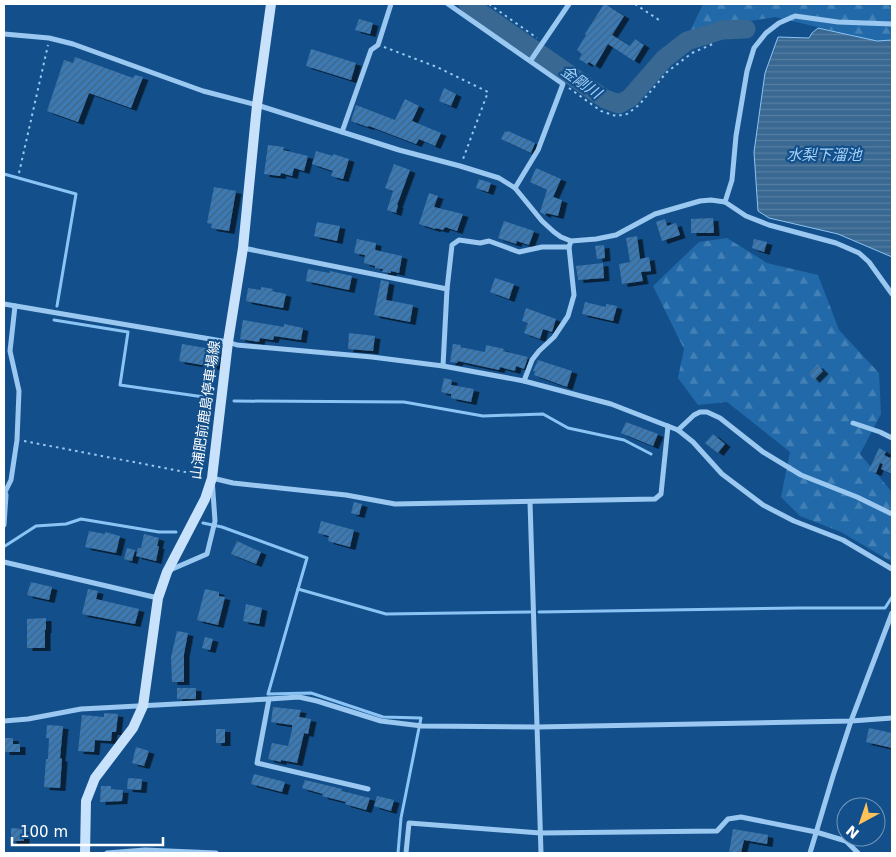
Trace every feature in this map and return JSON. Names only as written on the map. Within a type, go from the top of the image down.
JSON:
[{"type":"main road","name":"山浦肥前鹿島停車場線","points":[[85,853],[86,801],[95,778],[133,728],[143,706],[158,598],[167,572],[205,499],[212,478],[228,342],[243,248],[257,105],[271,4]]},
{"type":"street","points":[[342,132],[371,50],[378,45],[391,4]]},
{"type":"street","points":[[448,4],[563,84],[538,150],[515,188]]},
{"type":"street","points":[[531,60],[569,4]]},
{"type":"street","points":[[725,202],[732,180],[736,136],[747,71],[754,48],[766,33],[779,23],[794,16],[838,22],[892,24]]},
{"type":"street","points":[[4,34],[49,38],[73,44],[203,91],[257,105],[399,150],[499,178],[515,188],[542,221],[570,244],[574,294],[568,316],[554,337],[532,360],[524,381]]},
{"type":"street","points":[[443,366],[447,289],[452,245],[459,240],[480,243],[489,241],[519,252],[570,244],[616,234],[656,214],[700,201],[725,202],[746,216],[769,225],[836,243],[859,253],[869,262],[892,294]]},
{"type":"street","points":[[243,248],[447,289]]},
{"type":"street","points":[[4,304],[237,345],[372,357],[443,366],[524,381],[611,404],[678,430],[694,442],[722,474],[764,505],[794,522],[843,540],[892,569]]},
{"type":"street","points":[[4,525],[5,492],[11,480],[17,440],[19,391],[10,351],[15,306]]},
{"type":"street","points":[[678,430],[694,415],[700,412],[707,412],[720,418],[763,452],[801,475],[857,497],[892,514]]},
{"type":"street","points":[[853,424],[880,432],[892,438]]},
{"type":"street","points":[[167,572],[207,554],[215,522],[212,478],[233,483],[346,495],[395,504],[655,499],[661,494],[668,426]]},
{"type":"street","points":[[530,502],[541,853]]},
{"type":"street","points":[[4,562],[158,598]]},
{"type":"street","points":[[810,853],[851,721],[892,612]]},
{"type":"street","points":[[4,722],[28,720],[81,709],[299,697],[381,721],[420,726],[537,727],[851,721],[892,718]]},
{"type":"street","points":[[269,700],[258,763],[368,789]]},
{"type":"street","points":[[406,853],[409,823],[540,833],[717,831],[728,819],[741,817],[816,832],[846,841],[858,853]]},
{"type":"street","points":[[106,853],[145,850],[216,853]]},
{"type":"path","points":[[489,4],[542,42]]},
{"type":"path","points":[[635,4],[659,20]]},
{"type":"path","points":[[19,173],[49,38]]},
{"type":"path","points":[[563,84],[601,111],[616,116],[627,114],[639,105],[668,72],[692,53],[715,43]]},
{"type":"path","points":[[378,45],[437,67],[488,92],[460,166]]},
{"type":"path","points":[[17,440],[212,478]]},
{"type":"green space","points":[[703,4],[892,4],[892,40],[877,41],[775,17],[690,31]]},
{"type":"green space","points":[[727,238],[767,263],[818,275],[839,330],[879,373],[881,414],[860,454],[892,492],[892,562],[841,532],[800,516],[781,497],[790,452],[727,402],[698,405],[678,378],[684,349],[653,286],[699,242]]},
{"type":"water","name":"水梨下溜池","points":[[818,28],[877,41],[892,40],[892,257],[838,234],[769,218],[758,211],[754,152],[765,73],[778,37],[809,38]]},
{"type":"building","points":[[604,4],[624,16],[612,35],[630,46],[635,39],[644,45],[634,61],[608,44],[595,66],[579,59],[582,54],[577,50]]},
{"type":"building","points":[[359,19],[373,23],[370,34],[355,30]]},
{"type":"building","points":[[311,49],[356,63],[351,80],[306,66]]},
{"type":"building","points":[[75,57],[133,78],[135,75],[143,77],[131,108],[89,93],[78,122],[47,111],[64,60],[73,63]]},
{"type":"building","points":[[444,88],[456,94],[451,106],[439,101]]},
{"type":"building","points":[[405,99],[419,106],[412,121],[441,133],[435,146],[419,139],[416,144],[351,121],[356,105],[395,120]]},
{"type":"building","points":[[505,131],[535,143],[531,153],[501,139]]},
{"type":"building","points":[[268,145],[284,147],[283,150],[308,156],[304,171],[294,168],[292,176],[281,173],[280,176],[264,174]]},
{"type":"building","points":[[316,151],[349,159],[343,179],[331,176],[333,171],[312,164]]},
{"type":"building","points":[[394,164],[410,170],[397,205],[396,213],[387,210],[393,191],[385,188]]},
{"type":"building","points":[[536,168],[561,179],[553,197],[562,200],[558,216],[546,213],[545,215],[540,212],[547,190],[530,182]]},
{"type":"building","points":[[479,179],[491,183],[488,192],[476,188]]},
{"type":"building","points":[[214,187],[236,191],[229,231],[211,228],[212,224],[207,223]]},
{"type":"building","points":[[429,193],[438,196],[434,207],[463,214],[457,231],[445,227],[443,230],[435,229],[419,224]]},
{"type":"building","points":[[713,218],[714,233],[691,233],[691,219]]},
{"type":"building","points":[[665,219],[667,226],[676,223],[680,235],[662,241],[656,222]]},
{"type":"building","points":[[504,221],[534,231],[529,245],[517,241],[516,244],[498,238]]},
{"type":"building","points":[[317,222],[340,226],[337,241],[314,236]]},
{"type":"building","points":[[637,236],[640,259],[649,257],[651,271],[641,272],[643,281],[622,284],[619,264],[630,262],[626,238]]},
{"type":"building","points":[[357,239],[376,243],[375,250],[402,256],[399,273],[391,271],[391,273],[382,272],[383,269],[364,263],[365,255],[354,253]]},
{"type":"building","points":[[754,239],[767,242],[764,252],[752,248]]},
{"type":"building","points":[[604,245],[605,258],[597,259],[595,246]]},
{"type":"building","points":[[603,263],[604,278],[578,280],[576,266]]},
{"type":"building","points":[[308,269],[352,276],[349,290],[306,281]]},
{"type":"building","points":[[495,278],[514,284],[509,299],[490,292]]},
{"type":"building","points":[[381,280],[389,282],[386,300],[413,305],[410,322],[374,315]]},
{"type":"building","points":[[261,287],[286,294],[283,308],[246,301],[248,288],[261,290]]},
{"type":"building","points":[[585,302],[606,307],[606,304],[617,306],[613,321],[582,314]]},
{"type":"building","points":[[526,308],[556,319],[552,332],[543,329],[540,339],[524,333],[528,323],[522,321]]},
{"type":"building","points":[[243,320],[284,327],[284,324],[303,328],[301,340],[274,336],[273,340],[260,338],[259,342],[240,339]]},
{"type":"building","points":[[349,333],[375,336],[373,351],[348,349]]},
{"type":"building","points":[[182,344],[217,350],[214,367],[179,361]]},
{"type":"building","points":[[453,344],[485,352],[486,345],[528,357],[524,369],[516,366],[515,371],[500,367],[499,370],[458,361],[457,363],[450,362]]},
{"type":"building","points":[[538,360],[572,371],[567,387],[534,375],[535,371],[533,371]]},
{"type":"building","points":[[817,365],[823,371],[814,380],[809,374]]},
{"type":"building","points":[[444,378],[452,380],[451,385],[474,389],[471,402],[451,398],[451,394],[441,392]]},
{"type":"building","points":[[626,422],[658,434],[653,446],[621,433]]},
{"type":"building","points":[[713,434],[725,444],[718,453],[705,443]]},
{"type":"building","points":[[879,448],[886,452],[884,455],[892,459],[892,474],[881,469],[883,464],[880,463],[876,473],[869,470]]},
{"type":"building","points":[[354,502],[362,504],[359,515],[351,513]]},
{"type":"building","points":[[321,521],[354,530],[350,547],[328,541],[329,536],[318,533]]},
{"type":"building","points":[[89,531],[105,534],[105,532],[120,536],[116,553],[85,547]]},
{"type":"building","points":[[144,534],[159,538],[156,561],[136,556],[138,548],[141,548]]},
{"type":"building","points":[[237,541],[261,552],[256,564],[231,554]]},
{"type":"building","points":[[127,548],[135,550],[132,561],[124,559]]},
{"type":"building","points":[[31,582],[52,587],[49,600],[27,595]]},
{"type":"building","points":[[88,589],[98,591],[96,599],[139,609],[135,624],[82,614]]},
{"type":"building","points":[[205,589],[219,592],[219,596],[225,597],[218,625],[197,620]]},
{"type":"building","points":[[246,604],[262,608],[259,624],[243,621]]},
{"type":"building","points":[[46,618],[45,648],[27,648],[27,619]]},
{"type":"building","points":[[177,631],[188,633],[184,654],[184,682],[172,682],[171,657]]},
{"type":"building","points":[[205,637],[213,639],[210,650],[202,648]]},
{"type":"building","points":[[177,688],[196,688],[196,699],[177,699]]},
{"type":"building","points":[[273,707],[301,710],[299,717],[311,719],[308,734],[304,733],[297,763],[268,759],[272,743],[288,746],[292,730],[292,725],[271,722]]},
{"type":"building","points":[[104,713],[118,714],[116,732],[112,732],[111,741],[95,740],[94,752],[78,751],[82,715],[104,717]]},
{"type":"building","points":[[47,725],[63,726],[60,788],[44,787],[46,759],[48,759],[49,738],[46,738]]},
{"type":"building","points":[[869,728],[892,733],[892,748],[866,742]]},
{"type":"building","points":[[216,729],[225,729],[225,743],[216,743]]},
{"type":"building","points":[[4,738],[13,738],[13,744],[20,744],[20,752],[4,752]]},
{"type":"building","points":[[136,747],[149,751],[144,766],[132,763]]},
{"type":"building","points":[[254,774],[285,782],[282,792],[251,784]]},
{"type":"building","points":[[128,778],[142,779],[141,790],[127,789]]},
{"type":"building","points":[[305,780],[370,798],[366,810],[302,788]]},
{"type":"building","points":[[101,786],[111,786],[111,789],[123,790],[122,801],[100,802]]},
{"type":"building","points":[[377,796],[394,800],[391,811],[374,806]]},
{"type":"building","points":[[11,828],[24,829],[24,841],[11,841]]},
{"type":"building","points":[[733,829],[768,835],[767,844],[744,840],[741,853],[729,853]]},
{"type":"waterway","name":"金剛川","points":[[468,4],[605,99],[619,104],[630,98],[664,59],[687,41],[722,30],[746,29]]},
{"type":"waterway","points":[[4,174],[76,194],[57,306]]},
{"type":"waterway","points":[[54,320],[128,332],[120,385],[211,398]]},
{"type":"waterway","points":[[234,401],[404,402],[483,416],[543,414],[568,428],[624,440],[651,454]]},
{"type":"waterway","points":[[5,546],[36,526],[66,524],[81,519],[159,532],[176,532]]},
{"type":"waterway","points":[[203,523],[222,527],[307,558],[298,589],[386,614],[530,612]]},
{"type":"waterway","points":[[298,589],[268,694],[311,693],[383,717],[421,718],[401,818],[398,853]]},
{"type":"waterway","points":[[539,612],[885,608],[892,597]]}]
